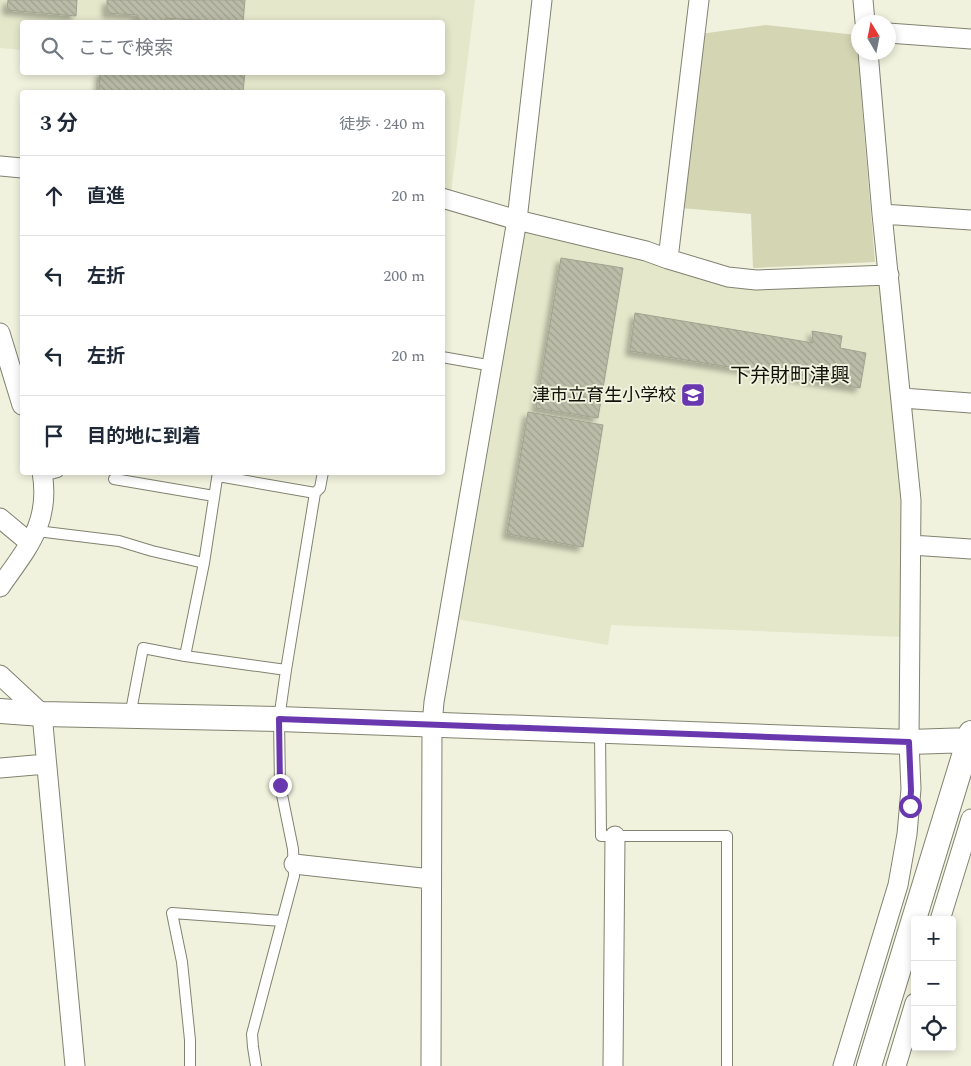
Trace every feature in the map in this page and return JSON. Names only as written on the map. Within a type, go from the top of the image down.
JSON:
[{"type":"street","points":[[431,1066],[432,725],[435,693],[518,220],[542,0]]},
{"type":"street","points":[[668,260],[699,0]]},
{"type":"street","points":[[863,0],[864,15]]},
{"type":"street","points":[[896,34],[971,39]]},
{"type":"street","points":[[843,1066],[898,885],[907,834],[911,790],[909,742],[911,500],[869,60]]},
{"type":"street","points":[[0,166],[20,168]]},
{"type":"street","points":[[445,199],[518,220],[646,251],[668,260],[728,277],[756,280],[888,275]]},
{"type":"street","points":[[882,214],[971,220]]},
{"type":"street","points":[[0,333],[20,398]]},
{"type":"street","points":[[902,398],[971,403]]},
{"type":"street","points":[[0,587],[39,525],[44,506],[48,475]]},
{"type":"street","points":[[0,518],[33,537]]},
{"type":"street","points":[[911,545],[971,549]]},
{"type":"street","points":[[0,675],[42,714],[74,1066]]},
{"type":"street","points":[[0,711],[42,714],[279,719],[909,742],[970,738],[869,1066]]},
{"type":"street","points":[[0,768],[46,764]]},
{"type":"street","points":[[941,916],[971,820]]},
{"type":"street","points":[[613,1066],[615,836]]},
{"type":"street","points":[[294,864],[431,879]]},
{"type":"street","points":[[896,1066],[914,1006]]},
{"type":"lane","points":[[445,358],[493,366]]},
{"type":"lane","points":[[185,656],[204,563],[218,475]]},
{"type":"lane","points":[[223,475],[315,493]]},
{"type":"lane","points":[[256,1066],[252,1034],[294,876],[293,849],[280,785],[279,719],[315,493],[320,488],[322,475]]},
{"type":"lane","points":[[114,479],[214,496]]},
{"type":"lane","points":[[33,537],[119,541],[204,563]]},
{"type":"lane","points":[[130,716],[143,648],[185,656],[286,670]]},
{"type":"lane","points":[[600,731],[601,836],[727,836],[727,1066]]},
{"type":"lane","points":[[190,1066],[190,1040],[182,962],[172,913],[282,921]]},
{"type":"shaded area","points":[[0,0],[475,0],[451,193],[445,192],[445,90],[96,90],[97,75],[445,75],[445,20],[20,20],[20,50],[0,48]]},
{"type":"shaded area","points":[[766,25],[851,34],[851,60],[858,60],[875,262],[753,268],[751,214],[681,208],[700,34]]},
{"type":"shaded area","name":"津市立育生小学校","points":[[528,228],[666,265],[880,279],[902,503],[901,637],[611,625],[608,645],[456,619],[523,233]]},
{"type":"building","points":[[8,0],[77,0],[76,16],[7,10]]},
{"type":"building","points":[[107,0],[245,0],[243,20],[165,18],[165,20],[137,20],[138,15],[107,13]]},
{"type":"building","points":[[100,75],[245,75],[243,90],[99,90]]},
{"type":"building","points":[[561,258],[623,268],[598,418],[536,408]]},
{"type":"building","points":[[635,313],[813,343],[812,331],[842,336],[840,348],[866,353],[860,388],[630,351]]},
{"type":"building","points":[[528,412],[603,425],[583,547],[507,534]]},
{"type":"place","name":"津市立育生小学校","points":[[693,395]]},
{"type":"district","name":"下弁財町津興","points":[[790,375]]},
{"type":"route","points":[[280,785],[279,719],[909,742],[910,806]]}]
